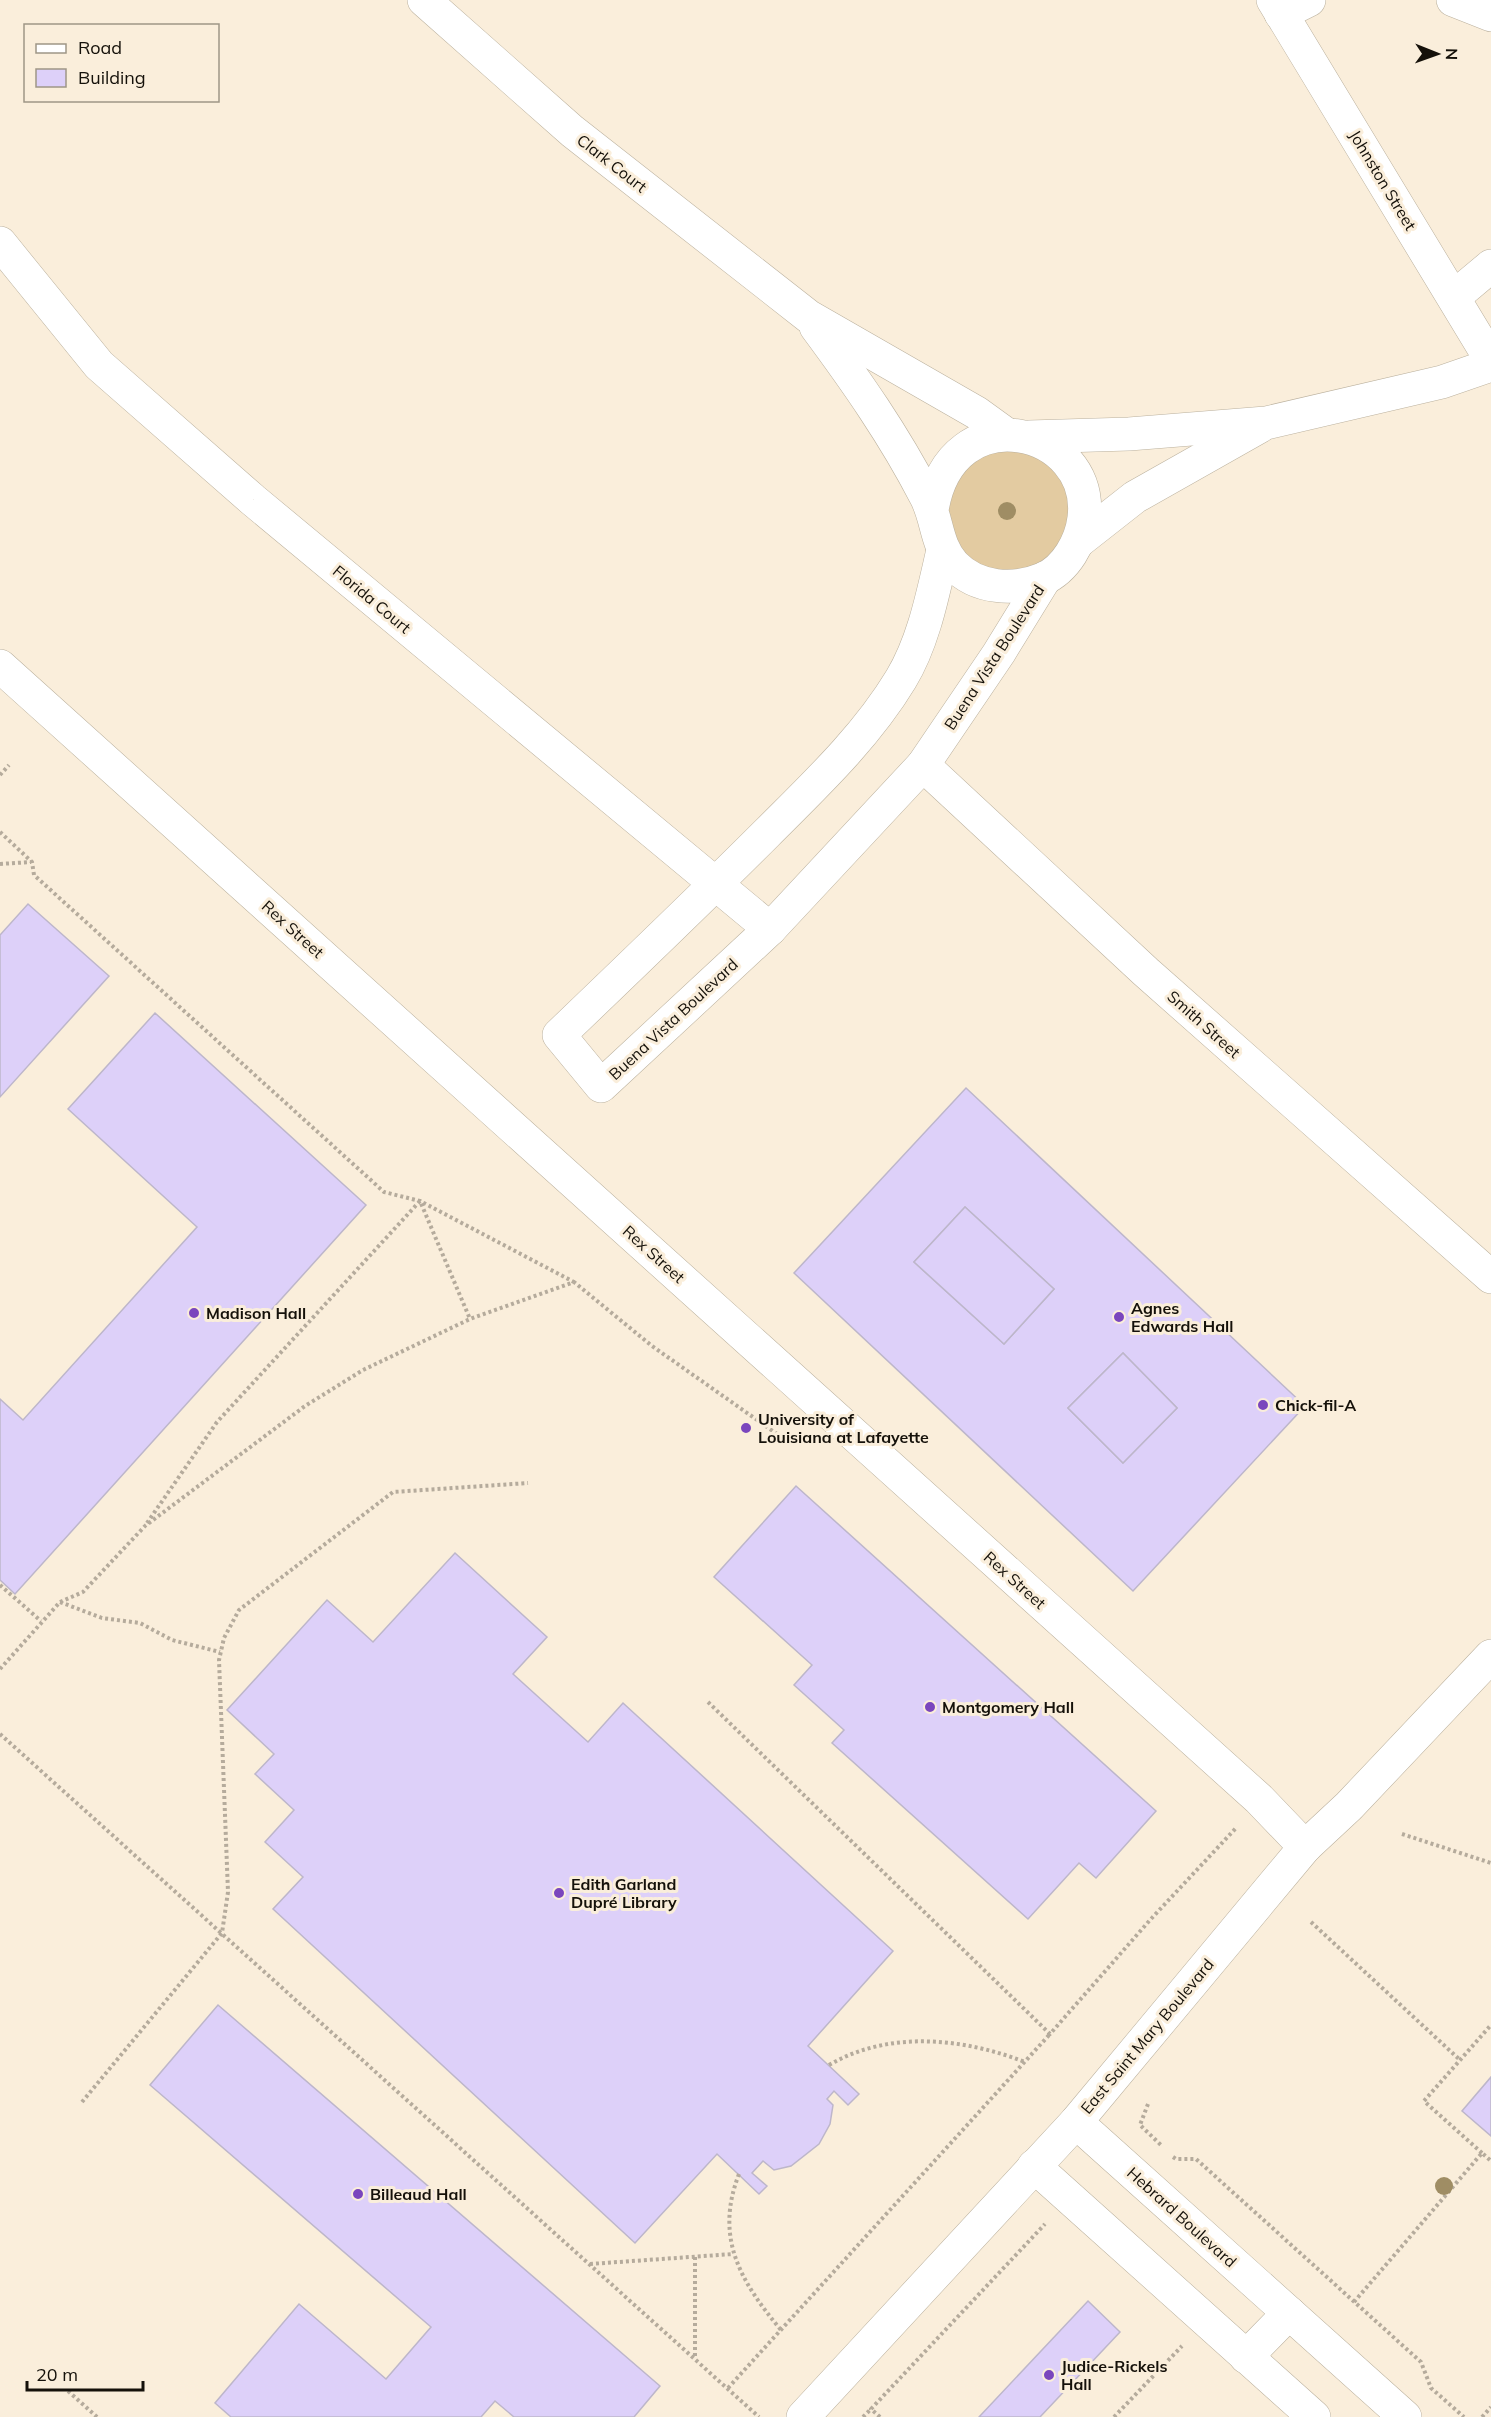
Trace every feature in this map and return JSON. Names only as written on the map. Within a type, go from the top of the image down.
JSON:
[{"type":"street","name":"Clark Court","points":[[424,0],[572,131],[808,316]]},
{"type":"street","points":[[1453,0],[1491,15]]},
{"type":"street","name":"Johnston Street","points":[[1288,5],[1491,363]]},
{"type":"street","name":"Florida Court","points":[[0,243],[99,365],[253,500],[770,929]]},
{"type":"street","points":[[1454,297],[1491,266]]},
{"type":"street","name":"Buena Vista Boulevard","points":[[808,316],[1018,436],[1052,448],[1070,467],[1082,490],[1084,516],[1079,541]]},
{"type":"street","name":"Buena Vista Boulevard","points":[[808,316],[866,394],[932,510]]},
{"type":"street","name":"Buena Vista Boulevard","points":[[1266,423],[1135,497],[1079,541],[1064,563],[1045,578],[1023,586],[998,586],[975,580],[956,566],[943,550],[935,531],[932,510],[936,487],[946,466],[963,450],[983,438],[1129,434],[1266,423],[1442,382],[1491,363]]},
{"type":"street","name":"Buena Vista Boulevard","points":[[943,550],[929,611],[902,677],[867,729],[830,770],[717,884],[559,1035],[601,1086],[770,929],[923,765],[999,653],[1045,578]]},
{"type":"street","name":"Rex Street","points":[[0,666],[1258,1799],[1305,1847]]},
{"type":"street","name":"Smith Street","points":[[923,765],[1146,972],[1491,1277]]},
{"type":"street","name":"East Saint Mary Boulevard","points":[[802,2417],[1076,2122],[1305,1847],[1349,1806],[1491,1656]]},
{"type":"street","name":"Hebrard Boulevard","points":[[1076,2122],[1405,2417]]},
{"type":"street","points":[[1034,2166],[1314,2417]]},
{"type":"street","points":[[1246,2357],[1289,2313]]},
{"type":"path","points":[[0,775],[9,765]]},
{"type":"path","points":[[0,832],[32,862],[34,875],[384,1192],[420,1201],[574,1282],[652,1346],[777,1434],[811,1444]]},
{"type":"path","points":[[0,864],[32,862]]},
{"type":"path","points":[[420,1201],[470,1320]]},
{"type":"path","points":[[0,1669],[60,1602],[83,1592],[145,1526],[217,1422],[420,1201]]},
{"type":"path","points":[[145,1526],[305,1406],[363,1370],[470,1320],[574,1282]]},
{"type":"path","points":[[82,2102],[222,1933],[228,1892],[220,1652],[224,1638],[239,1610],[393,1492],[528,1483]]},
{"type":"path","points":[[0,1585],[41,1621]]},
{"type":"path","points":[[60,1602],[102,1618],[140,1623],[172,1640],[220,1652]]},
{"type":"path","points":[[708,1702],[1050,2034]]},
{"type":"path","points":[[0,1734],[759,2417]]},
{"type":"path","points":[[728,2388],[1025,2062],[1150,1920],[1236,1828]]},
{"type":"path","points":[[1402,1834],[1491,1863]]},
{"type":"path","points":[[1311,1922],[1460,2060]]},
{"type":"path","points":[[1491,2025],[1424,2101],[1491,2161]]},
{"type":"path","points":[[829,2065],[850,2053],[882,2044],[938,2041],[990,2049],[1025,2062]]},
{"type":"path","points":[[1148,2104],[1140,2125],[1176,2159],[1196,2159],[1421,2362],[1431,2388],[1464,2417]]},
{"type":"path","points":[[1354,2302],[1482,2153]]},
{"type":"path","points":[[739,2174],[730,2195],[728,2217],[733,2254],[753,2297],[781,2330]]},
{"type":"path","points":[[863,2417],[1050,2219]]},
{"type":"path","points":[[589,2264],[733,2254]]},
{"type":"path","points":[[695,2257],[695,2359]]},
{"type":"path","points":[[1114,2417],[1187,2340]]},
{"type":"path","points":[[68,2391],[97,2417]]},
{"type":"path","points":[[1482,2417],[1491,2407]]},
{"type":"path","points":[[871,2409],[879,2417]]},
{"type":"shaded area","points":[[1009,450],[1032,455],[1052,468],[1065,488],[1070,511],[1065,534],[1052,554],[1032,567],[1009,572],[986,567],[966,554],[953,534],[948,511],[953,488],[966,468],[986,455]]},
{"type":"building","points":[[28,904],[109,976],[0,1097],[0,935]]},
{"type":"building","name":"Madison Hall","points":[[155,1013],[366,1205],[15,1594],[0,1580],[0,1399],[23,1420],[197,1227],[68,1109]]},
{"type":"building","name":"Agnes Edwards Hall","points":[[966,1088],[1305,1406],[1133,1591],[794,1273]],"holes":[[[965,1207],[1054,1289],[1004,1344],[914,1262]],[[1123,1353],[1177,1408],[1123,1463],[1068,1408]]]},
{"type":"building","points":[[965,1207],[1054,1289],[1004,1344],[914,1262]]},
{"type":"building","points":[[1123,1353],[1177,1408],[1123,1463],[1068,1408]]},
{"type":"building","name":"Montgomery Hall","points":[[796,1486],[1156,1811],[1096,1878],[1079,1863],[1028,1919],[832,1743],[844,1730],[794,1685],[812,1665],[714,1577]]},
{"type":"building","name":"Edith Garland Dupré Library","points":[[455,1553],[547,1637],[513,1674],[588,1742],[623,1703],[893,1951],[808,2046],[859,2094],[848,2105],[834,2091],[827,2099],[833,2105],[830,2124],[819,2144],[791,2166],[774,2170],[763,2161],[752,2173],[767,2186],[759,2194],[717,2154],[635,2243],[273,1909],[303,1877],[265,1842],[294,1810],[255,1774],[274,1754],[227,1710],[327,1600],[373,1642]]},
{"type":"building","name":"Billeaud Hall","points":[[218,2005],[660,2386],[634,2417],[514,2417],[495,2401],[481,2417],[231,2417],[215,2403],[299,2304],[386,2379],[431,2327],[150,2085]]},
{"type":"building","points":[[1491,2077],[1491,2136],[1462,2111]]},
{"type":"building","name":"Judice-Rickels Hall","points":[[1088,2301],[1120,2332],[1040,2417],[979,2417]]},
{"type":"place","name":"Madison Hall","points":[[194,1313]]},
{"type":"place","name":"Agnes Edwards Hall","points":[[1119,1317]]},
{"type":"place","name":"Chick-fil-A","points":[[1263,1405]]},
{"type":"place","name":"University of Louisiana at Lafayette","points":[[746,1428]]},
{"type":"place","name":"Montgomery Hall","points":[[930,1707]]},
{"type":"place","name":"Edith Garland Dupré Library","points":[[559,1893]]},
{"type":"place","name":"Billeaud Hall","points":[[358,2194]]},
{"type":"place","name":"Judice-Rickels Hall","points":[[1049,2375]]}]
